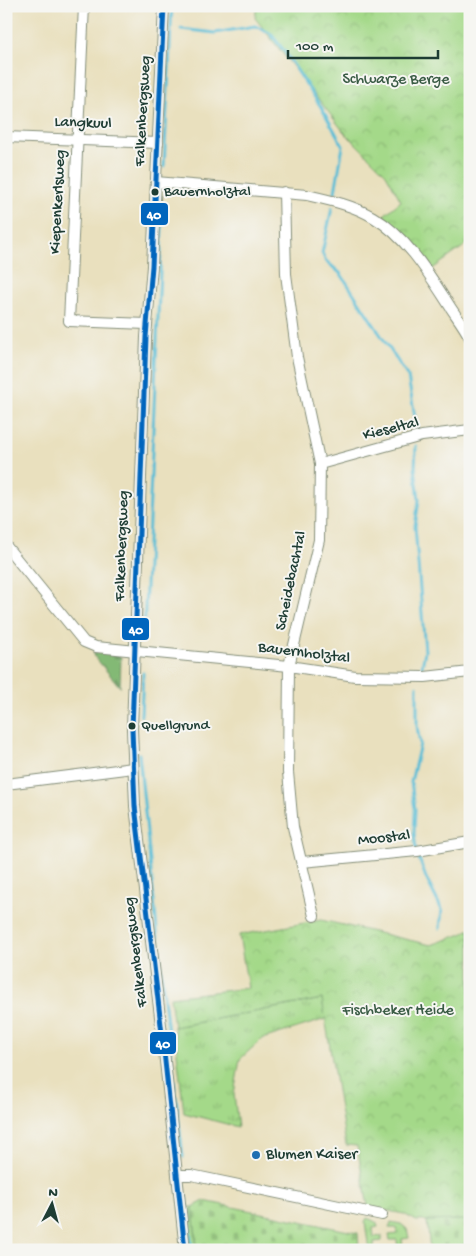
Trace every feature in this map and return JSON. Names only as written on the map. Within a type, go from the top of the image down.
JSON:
[{"type":"street","name":"Kiepenkerlsweg","points":[[84,6],[69,321],[147,324]]},
{"type":"street","name":"Falkenbergsweg","points":[[164,6],[147,324],[132,729],[135,806],[185,1250]]},
{"type":"street","name":"Langkuul","points":[[6,137],[158,142]]},
{"type":"street","points":[[156,182],[308,195],[338,203],[371,216],[387,226],[415,257],[434,282],[470,338]]},
{"type":"street","name":"Scheidebachtal","points":[[284,192],[286,274],[296,348],[320,464],[319,540],[289,666],[288,772],[293,827],[314,916]]},
{"type":"street","name":"Kieseltal","points":[[320,464],[422,436],[470,430]]},
{"type":"street","name":"Bauernholztal","points":[[6,546],[84,642],[96,647],[289,666],[355,676],[425,677],[470,672]]},
{"type":"street","points":[[6,784],[133,768]]},
{"type":"street","name":"Moostal","points":[[302,862],[417,851],[470,842]]},
{"type":"street","points":[[177,1175],[191,1175],[382,1214]]},
{"type":"green space","name":"Schwarze Berge","points":[[257,6],[470,6],[470,242],[431,270],[384,215],[401,201],[386,174],[344,132],[255,18]]},
{"type":"green space","points":[[94,652],[119,655],[121,657],[120,687],[94,656]]},
{"type":"green space","name":"Fischbeker Heide","points":[[321,920],[431,945],[462,934],[470,929],[470,1220],[416,1221],[404,1214],[368,1207],[357,1146],[346,1145],[322,999],[174,1027],[170,997],[248,988],[239,935]]},
{"type":"green space","points":[[322,999],[326,1019],[262,1039],[240,1059],[234,1094],[238,1127],[184,1113],[174,1027]]},
{"type":"green space","points":[[204,1201],[358,1233],[359,1250],[197,1250],[193,1207]]},
{"type":"green space","points":[[193,1207],[197,1250],[189,1250],[185,1208]]},
{"type":"green space","points":[[367,1218],[377,1223],[378,1227],[373,1228],[374,1237],[382,1236],[382,1241],[374,1242],[374,1250],[369,1250],[365,1222]]},
{"type":"green space","points":[[470,1220],[470,1250],[430,1250],[427,1221]]},
{"type":"green space","points":[[391,1222],[401,1224],[407,1229],[409,1238],[402,1239],[403,1250],[398,1250],[397,1240],[390,1240],[389,1235],[397,1234],[396,1228],[389,1228]]},
{"type":"waterway","points":[[164,167],[172,6]]},
{"type":"waterway","points":[[181,29],[215,33],[255,26],[270,33],[285,52],[321,107],[343,146],[335,192]]},
{"type":"waterway","points":[[144,633],[163,204]]},
{"type":"waterway","points":[[332,208],[322,253],[326,261],[341,274],[408,377],[417,429]]},
{"type":"waterway","points":[[416,446],[415,468],[419,500],[415,526],[425,651],[422,667]]},
{"type":"waterway","points":[[141,716],[143,673]]},
{"type":"waterway","points":[[416,849],[414,834],[415,809],[411,782],[420,744],[417,726],[417,686]]},
{"type":"waterway","points":[[139,754],[164,998],[183,1157]]},
{"type":"waterway","points":[[417,853],[426,878],[442,910],[440,928]]},
{"type":"waterway","points":[[186,1195],[192,1250]]},
{"type":"transit line","name":"40","points":[[164,6],[152,266],[146,337],[132,729],[135,806],[185,1250]]},
{"type":"place","name":"Bauernholztal","points":[[155,192]]},
{"type":"place","name":"Quellgrund","points":[[132,726]]},
{"type":"place","name":"Blumen Kaiser","points":[[256,1155]]}]
